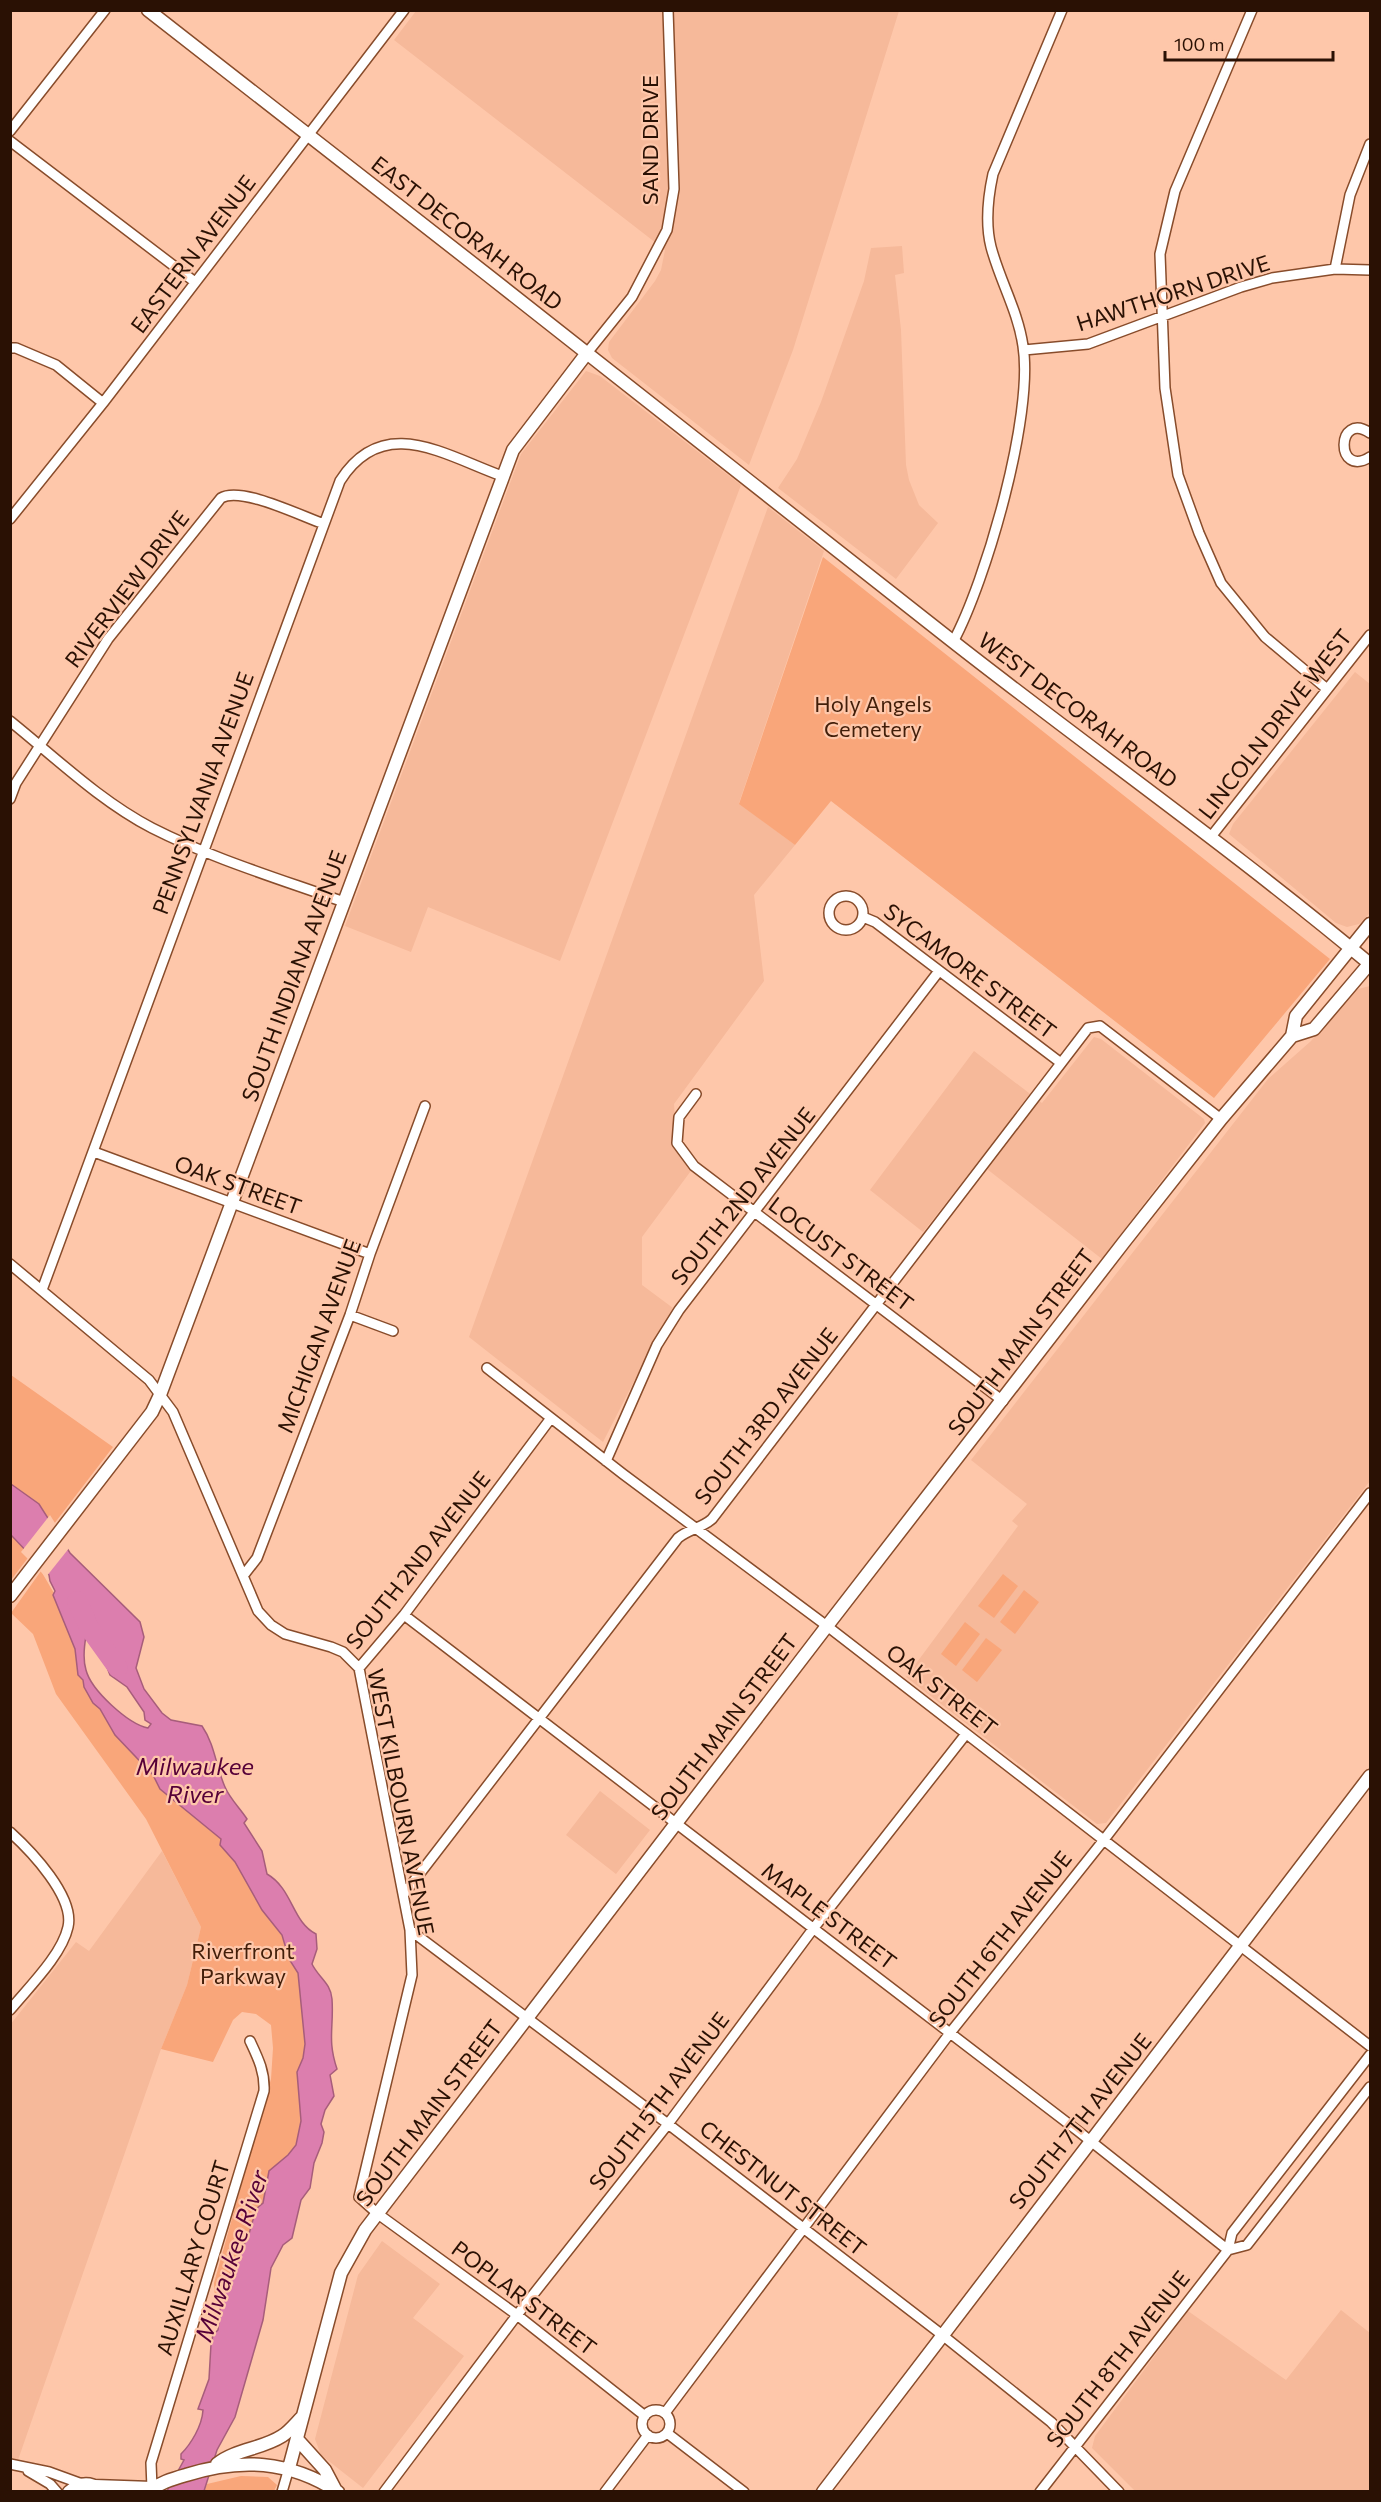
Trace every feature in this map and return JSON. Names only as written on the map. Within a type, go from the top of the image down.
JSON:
[{"type":"street","points":[[10,131],[105,10]]},
{"type":"street","name":"EAST DECORAH ROAD","points":[[148,10],[760,488]]},
{"type":"street","name":"EASTERN AVENUE","points":[[10,519],[103,403],[404,10]]},
{"type":"street","name":"SAND DRIVE","points":[[587,353],[632,297],[667,230],[675,189],[668,10]]},
{"type":"street","points":[[953,642],[966,615],[1000,512],[1022,406],[1025,378],[1024,350],[1012,300],[990,245],[988,195],[993,174],[1062,10]]},
{"type":"street","points":[[1252,10],[1175,191],[1160,254],[1165,388],[1178,475],[1199,533],[1221,583],[1264,637],[1327,689]]},
{"type":"street","points":[[10,141],[195,282]]},
{"type":"street","points":[[1335,269],[1350,195],[1371,144]]},
{"type":"street","name":"HAWTHORN DRIVE","points":[[1024,350],[1088,344],[1241,287],[1272,278],[1335,269],[1371,270]]},
{"type":"street","points":[[10,348],[16,348],[56,365],[103,403]]},
{"type":"street","name":"SOUTH INDIANA AVENUE","points":[[10,1596],[152,1412],[160,1395],[502,476],[513,450],[525,431],[587,353]]},
{"type":"street","points":[[1371,433],[1363,429],[1352,430],[1343,443],[1346,453],[1354,460],[1371,457]]},
{"type":"street","name":"PENNSYLVANIA AVENUE","points":[[42,1290],[202,850],[340,481],[349,466],[372,449],[383,444],[397,442],[428,447],[502,476]]},
{"type":"street","points":[[225,484],[227,495],[250,497],[324,524]]},
{"type":"street","name":"WEST DECORAH ROAD","points":[[760,488],[953,642],[1210,838],[1370,964]]},
{"type":"street","name":"RIVERVIEW DRIVE","points":[[10,799],[16,783],[42,746],[108,639],[211,509],[227,495]]},
{"type":"street","name":"LINCOLN DRIVE WEST","points":[[1210,838],[1371,635]]},
{"type":"street","points":[[10,721],[112,803],[152,828],[202,850],[344,902]]},
{"type":"street","name":"SYCAMORE STREET","points":[[863,917],[875,922],[1061,1063],[1088,1028],[1100,1026],[1221,1119]]},
{"type":"street","name":"SOUTH MAIN STREET","points":[[282,2492],[341,2273],[365,2230],[827,1626],[1221,1119],[1292,1036],[1296,1016],[1371,924]]},
{"type":"street","name":"SOUTH MAIN STREET","points":[[1292,1036],[1314,1029],[1370,964]]},
{"type":"street","name":"SOUTH 2ND AVENUE","points":[[606,1461],[657,1345],[679,1310],[939,971]]},
{"type":"street","name":"SOUTH 3RD AVENUE","points":[[404,1894],[678,1538],[695,1528],[704,1526],[712,1519],[1061,1063]]},
{"type":"street","name":"LOCUST STREET","points":[[696,1094],[679,1117],[677,1143],[694,1166],[1003,1401]]},
{"type":"street","name":"MICHIGAN AVENUE","points":[[243,1576],[257,1558],[350,1315],[425,1106]]},
{"type":"street","name":"OAK STREET","points":[[94,1152],[232,1205],[370,1254]]},
{"type":"street","name":"WEST KILBOURN AVENUE","points":[[10,1264],[148,1380],[173,1412],[258,1611],[271,1625],[285,1634],[343,1652],[359,1668],[404,1894],[410,1930],[412,1975],[358,2197],[378,2214]]},
{"type":"street","points":[[350,1315],[393,1331]]},
{"type":"street","name":"OAK STREET","points":[[487,1368],[606,1461],[827,1626],[1102,1841],[1371,2046]]},
{"type":"street","name":"SOUTH 2ND AVENUE","points":[[359,1668],[404,1615],[551,1418]]},
{"type":"street","name":"SOUTH 6TH AVENUE","points":[[665,2413],[950,2033],[1102,1841],[1371,1493]]},
{"type":"street","name":"MAPLE STREET","points":[[404,1615],[1091,2141],[1228,2250]]},
{"type":"street","name":"SOUTH 5TH AVENUE","points":[[384,2492],[517,2315],[668,2124],[813,1929],[966,1734]]},
{"type":"street","name":"SOUTH 7TH AVENUE","points":[[823,2492],[941,2334],[1371,1776]]},
{"type":"street","points":[[10,1832],[55,1882],[66,1905],[69,1925],[62,1943],[10,2010]]},
{"type":"street","name":"CHESTNUT STREET","points":[[410,1930],[668,2124],[941,2334],[1051,2422],[1119,2492]]},
{"type":"street","name":"AUXILLARY COURT","points":[[150,2490],[151,2463],[264,2091],[265,2079],[260,2060],[249,2041]]},
{"type":"street","name":"SOUTH 8TH AVENUE","points":[[1040,2492],[1228,2250],[1232,2233],[1371,2055]]},
{"type":"street","name":"SOUTH 8TH AVENUE","points":[[1228,2250],[1247,2245],[1371,2087]]},
{"type":"street","name":"POPLAR STREET","points":[[378,2214],[517,2315],[645,2416]]},
{"type":"street","points":[[654,2410],[665,2413],[670,2422],[667,2433],[658,2438],[648,2435],[642,2426],[645,2416],[654,2410]]},
{"type":"street","points":[[213,2466],[225,2457],[268,2444],[283,2436],[304,2415]]},
{"type":"street","points":[[667,2433],[744,2492]]},
{"type":"street","points":[[605,2492],[648,2435]]},
{"type":"street","points":[[297,2439],[325,2470],[336,2490]]},
{"type":"street","points":[[10,2464],[49,2472],[99,2488],[150,2490],[168,2481],[213,2466],[261,2463],[289,2469],[336,2490]]},
{"type":"street","points":[[24,2468],[50,2484],[57,2492]]},
{"type":"street","points":[[69,2492],[82,2484]]},
{"type":"shaded area","points":[[416,11],[899,11],[793,350],[749,465],[612,358],[608,350],[609,342],[655,281],[661,270],[665,250],[394,40]]},
{"type":"shaded area","points":[[902,246],[904,273],[895,275],[901,330],[906,465],[919,505],[938,523],[896,579],[778,488],[797,459],[821,402],[864,281],[871,248]]},
{"type":"shaded area","points":[[586,371],[600,376],[741,485],[560,961],[428,907],[411,952],[345,926],[521,454]]},
{"type":"shaded area","points":[[768,507],[824,551],[739,803],[795,845],[754,895],[764,981],[674,1104],[677,1148],[696,1164],[642,1237],[642,1285],[673,1308],[603,1442],[469,1337]]},
{"type":"shaded area","points":[[1355,672],[1370,684],[1370,913],[1359,924],[1347,927],[1336,923],[1229,834],[1233,824]]},
{"type":"shaded area","points":[[1370,986],[1370,1481],[1106,1823],[1097,1824],[906,1677],[1018,1526],[1012,1521],[1027,1504],[971,1460],[1268,1079],[1311,1041],[1352,994],[1358,989]]},
{"type":"shaded area","points":[[1094,1037],[1101,1039],[1204,1119],[1205,1123],[1102,1259],[978,1162],[923,1232],[870,1190],[974,1051],[1042,1103]]},
{"type":"shaded area","points":[[600,1791],[650,1830],[616,1874],[566,1835]]},
{"type":"shaded area","points":[[162,1851],[201,1927],[187,1985],[161,2049],[18,2460],[10,2458],[10,2025],[76,1942],[89,1951]]},
{"type":"shaded area","points":[[382,2241],[440,2284],[413,2318],[464,2356],[363,2488],[321,2455],[315,2439],[358,2275]]},
{"type":"shaded area","points":[[1341,2310],[1370,2333],[1370,2491],[1135,2491],[1092,2448],[1095,2436],[1188,2311],[1286,2380]]},
{"type":"green space","name":"Holy Angels Cemetery","points":[[823,557],[1330,959],[1214,1098],[831,801],[795,845],[739,804]]},
{"type":"green space","points":[[11,1375],[113,1447],[11,1580]]},
{"type":"green space","name":"Riverfront Parkway","points":[[41,1571],[65,1612],[98,1703],[217,1832],[286,1940],[301,1975],[306,2028],[305,2112],[299,2144],[266,2202],[224,2303],[215,2301],[214,2283],[271,2079],[273,2048],[271,2025],[256,2014],[242,2012],[233,2020],[213,2062],[161,2049],[187,1985],[201,1927],[146,1819],[56,1694],[33,1634],[11,1613]]},
{"type":"green space","points":[[1003,1574],[1018,1586],[994,1618],[978,1606]]},
{"type":"green space","points":[[1024,1590],[1039,1602],[1015,1634],[1000,1622]]},
{"type":"green space","points":[[965,1622],[980,1634],[956,1666],[941,1654]]},
{"type":"green space","points":[[986,1638],[1002,1650],[977,1682],[962,1670]]},
{"type":"green space","points":[[241,2476],[268,2477],[277,2485],[274,2491],[204,2492],[207,2484]]},
{"type":"water","name":"Milwaukee River","points":[[11,1484],[39,1504],[70,1553],[140,1622],[144,1637],[136,1668],[144,1689],[162,1713],[171,1720],[202,1726],[210,1741],[227,1791],[247,1819],[244,1823],[262,1851],[267,1874],[282,1888],[302,1922],[316,1934],[317,1949],[312,1964],[331,1993],[332,2041],[337,2069],[330,2075],[334,2096],[325,2110],[321,2124],[324,2132],[322,2143],[314,2163],[310,2188],[301,2200],[292,2238],[283,2245],[271,2268],[263,2320],[235,2417],[217,2450],[204,2491],[167,2491],[184,2460],[181,2459],[181,2454],[192,2440],[201,2422],[203,2410],[198,2409],[209,2379],[211,2344],[213,2335],[218,2330],[221,2301],[229,2276],[249,2234],[256,2209],[263,2203],[269,2171],[296,2145],[301,2121],[297,2072],[303,2058],[305,2044],[298,1973],[289,1959],[282,1935],[262,1910],[235,1862],[220,1845],[221,1839],[160,1789],[153,1775],[115,1735],[100,1709],[93,1703],[84,1687],[83,1680],[78,1675],[75,1649],[53,1595],[55,1591],[49,1575],[11,1535]],"holes":[[[90,1615],[93,1615],[102,1636],[103,1657],[110,1675],[127,1687],[144,1712],[145,1720],[151,1724],[148,1728],[131,1720],[111,1705],[89,1678],[84,1650]]]},
{"type":"pier","points":[[50,1515],[70,1547],[46,1577],[21,1552]]},
{"type":"waterway","name":"Milwaukee River","points":[[77,1601],[90,1629],[118,1668]]}]
